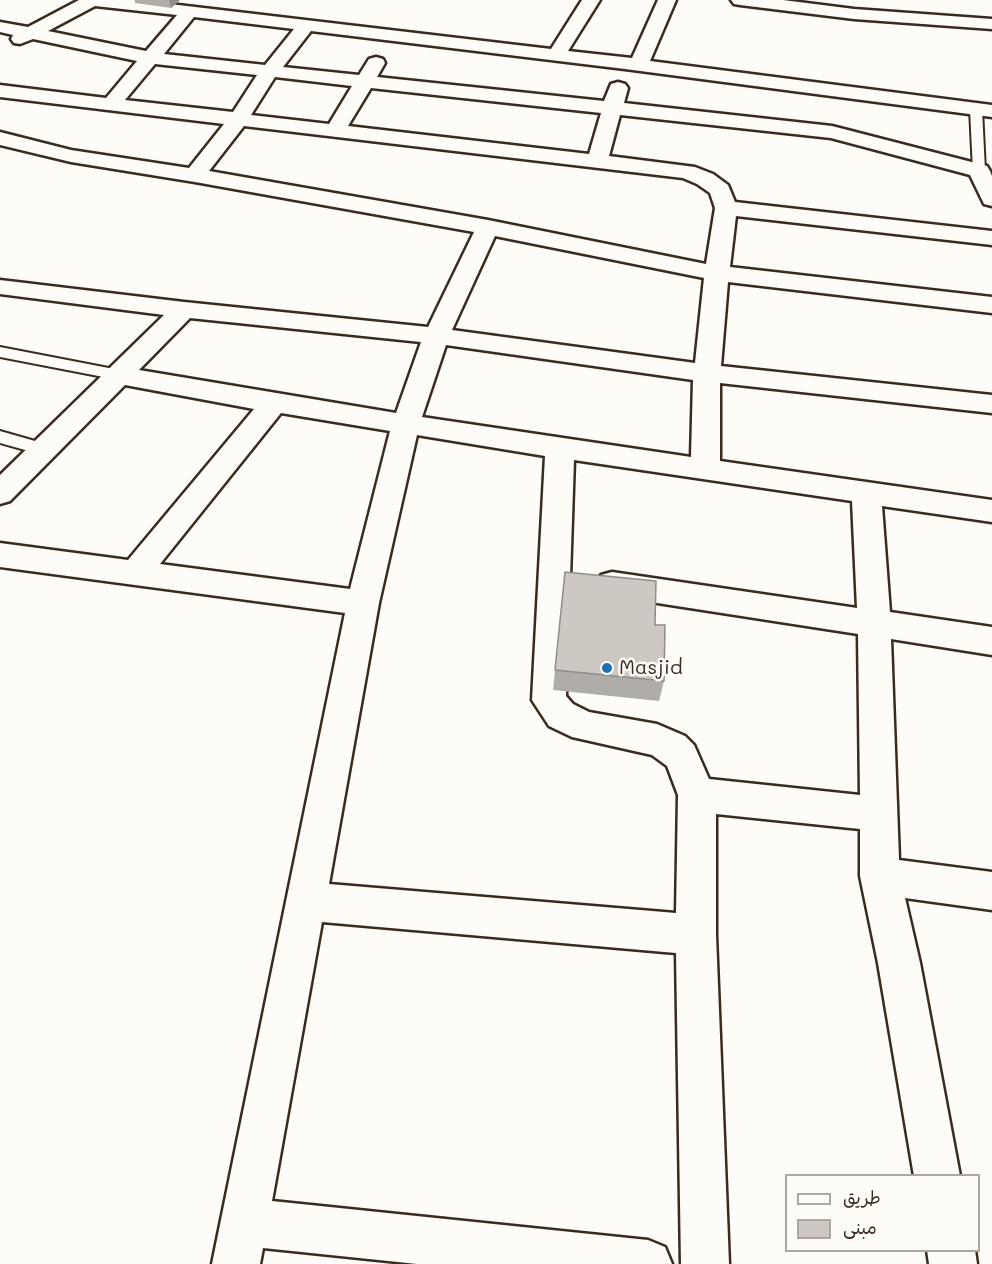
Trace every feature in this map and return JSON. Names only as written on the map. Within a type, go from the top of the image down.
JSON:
[{"type":"street","points":[[0,49],[92,0],[632,64],[984,110]]},
{"type":"street","points":[[556,55],[591,0]]},
{"type":"street","points":[[597,162],[612,108],[632,64],[667,0]]},
{"type":"street","points":[[740,0],[877,16],[992,24]]},
{"type":"street","points":[[112,103],[189,12]]},
{"type":"street","points":[[195,175],[239,118],[269,72],[306,26]]},
{"type":"street","points":[[0,27],[150,58],[808,128],[870,141],[979,171],[992,199]]},
{"type":"street","points":[[335,130],[392,36]]},
{"type":"street","points":[[0,91],[687,172],[705,179],[720,190],[726,208],[707,373],[705,468]]},
{"type":"street","points":[[870,141],[874,96]]},
{"type":"street","points":[[0,138],[22,146],[71,156],[195,175],[488,227],[717,273],[992,305]]},
{"type":"street","points":[[726,208],[992,238]]},
{"type":"street","points":[[488,227],[436,336],[405,423],[363,603],[240,1243],[648,1264]]},
{"type":"street","points":[[0,286],[184,310],[436,336],[707,373],[992,404]]},
{"type":"street","points":[[0,493],[184,310]]},
{"type":"street","points":[[119,375],[274,404],[992,511]]},
{"type":"street","points":[[136,572],[274,404]]},
{"type":"street","points":[[560,448],[549,700],[561,715],[584,726],[657,740],[672,747],[681,756],[697,795],[696,935],[705,1264]]},
{"type":"street","points":[[866,492],[874,623],[880,876],[899,963],[937,1174]]},
{"type":"street","points":[[0,555],[363,603]]},
{"type":"street","points":[[554,575],[992,641]]},
{"type":"street","points":[[697,795],[878,814]]},
{"type":"street","points":[[880,876],[992,891]]},
{"type":"street","points":[[306,901],[696,935]]},
{"type":"lane","points":[[979,171],[984,110]]},
{"type":"lane","points":[[0,352],[119,375]]},
{"type":"lane","points":[[0,437],[44,449]]},
{"type":"building","name":"Masjid","points":[[565,572],[656,581],[655,625],[665,625],[664,681],[555,670]]},
{"type":"place","name":"Masjid","points":[[607,668]]}]
